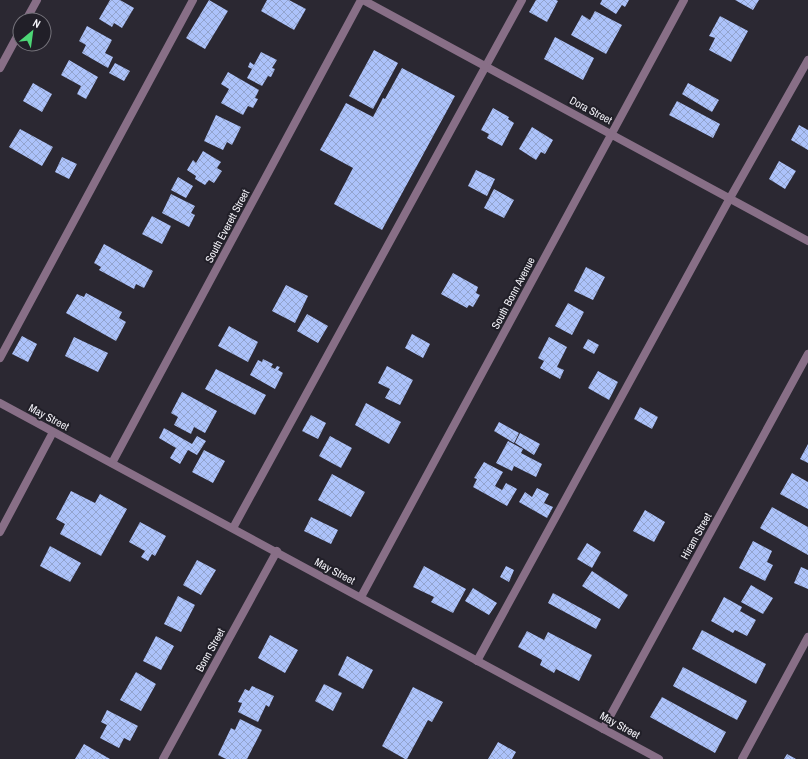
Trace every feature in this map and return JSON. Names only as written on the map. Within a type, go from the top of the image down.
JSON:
[{"type":"street","points":[[30,12],[37,0]]},
{"type":"street","points":[[0,358],[193,0]]},
{"type":"street","name":"Dora Street","points":[[362,0],[487,66],[808,241]]},
{"type":"street","name":"South Everett Street","points":[[112,463],[362,0]]},
{"type":"street","points":[[233,528],[522,0]]},
{"type":"street","name":"South Bonn Avenue","points":[[361,597],[684,0]]},
{"type":"street","points":[[0,68],[12,46]]},
{"type":"street","points":[[478,660],[730,198],[808,60]]},
{"type":"street","name":"Hiram Street","points":[[602,728],[808,354]]},
{"type":"street","name":"May Street","points":[[0,403],[659,759]]},
{"type":"street","points":[[0,532],[53,432]]},
{"type":"street","name":"Bonn Street","points":[[163,759],[276,552]]},
{"type":"street","points":[[742,759],[808,637]]},
{"type":"building","points":[[110,0],[120,0],[134,8],[122,28],[114,23],[112,27],[99,19]]},
{"type":"building","points":[[209,0],[228,11],[205,49],[186,38]]},
{"type":"building","points":[[267,0],[289,0],[306,9],[294,30],[261,11]]},
{"type":"building","points":[[536,0],[558,1],[547,22],[529,12]]},
{"type":"building","points":[[602,0],[629,0],[625,7],[622,5],[616,14],[600,4]]},
{"type":"building","points":[[735,0],[759,0],[753,10]]},
{"type":"building","points":[[595,11],[622,25],[606,54],[571,35],[582,15],[590,20]]},
{"type":"building","points":[[720,16],[748,31],[731,62],[709,50],[715,38],[709,36]]},
{"type":"building","points":[[87,26],[112,40],[105,53],[113,57],[108,68],[82,53],[86,45],[79,41]]},
{"type":"building","points":[[555,37],[594,58],[583,80],[544,59]]},
{"type":"building","points":[[374,50],[398,63],[373,109],[349,96]]},
{"type":"building","points":[[261,52],[277,60],[272,68],[275,69],[271,77],[268,76],[262,86],[247,78],[252,69],[248,67],[250,62],[254,65]]},
{"type":"building","points":[[69,60],[98,77],[86,99],[77,94],[81,86],[61,75]]},
{"type":"building","points":[[115,63],[130,71],[124,81],[109,73]]},
{"type":"building","points":[[402,68],[455,96],[382,230],[334,204],[353,168],[320,150],[346,103],[373,117]]},
{"type":"building","points":[[228,72],[259,90],[255,98],[258,99],[253,108],[248,106],[243,115],[221,103],[229,89],[221,84]]},
{"type":"building","points":[[33,83],[52,94],[42,112],[23,101]]},
{"type":"building","points":[[688,83],[719,100],[712,112],[682,94]]},
{"type":"building","points":[[677,101],[720,124],[713,138],[669,115]]},
{"type":"building","points":[[493,108],[509,117],[508,119],[514,123],[502,146],[487,138],[489,134],[481,130]]},
{"type":"building","points":[[216,115],[241,127],[232,145],[227,142],[223,150],[204,141]]},
{"type":"building","points":[[799,125],[808,130],[808,150],[791,140]]},
{"type":"building","points":[[532,127],[553,140],[545,154],[541,152],[536,160],[519,149]]},
{"type":"building","points":[[20,129],[53,147],[42,166],[9,147]]},
{"type":"building","points":[[203,151],[221,162],[217,168],[222,171],[214,183],[209,180],[205,185],[195,179],[196,176],[187,170],[193,160],[196,163]]},
{"type":"building","points":[[62,157],[77,164],[69,179],[55,172]]},
{"type":"building","points":[[779,161],[796,171],[785,189],[769,179]]},
{"type":"building","points":[[476,170],[495,179],[487,196],[468,186]]},
{"type":"building","points":[[178,177],[193,186],[186,198],[171,190]]},
{"type":"building","points":[[494,189],[514,200],[504,218],[484,208]]},
{"type":"building","points":[[171,194],[195,206],[191,213],[195,215],[189,227],[162,213]]},
{"type":"building","points":[[152,216],[171,226],[162,244],[142,234]]},
{"type":"building","points":[[104,244],[153,271],[144,288],[136,284],[134,289],[99,270],[101,267],[94,263]]},
{"type":"building","points":[[586,267],[605,277],[593,300],[574,291]]},
{"type":"building","points":[[453,273],[478,287],[476,293],[480,295],[473,307],[469,305],[467,308],[441,294]]},
{"type":"building","points":[[286,285],[308,296],[295,323],[272,311]]},
{"type":"building","points":[[86,293],[122,312],[119,318],[126,322],[116,341],[66,313],[77,294],[84,297]]},
{"type":"building","points":[[568,303],[584,312],[572,335],[555,326]]},
{"type":"building","points":[[307,314],[328,326],[318,343],[297,331]]},
{"type":"building","points":[[229,326],[258,342],[248,362],[218,346]]},
{"type":"building","points":[[412,334],[430,344],[423,358],[405,348]]},
{"type":"building","points":[[22,336],[37,344],[28,362],[12,354]]},
{"type":"building","points":[[74,337],[108,353],[98,372],[65,356]]},
{"type":"building","points":[[549,337],[567,347],[557,367],[564,370],[560,379],[540,368],[544,361],[538,358]]},
{"type":"building","points":[[588,339],[599,345],[594,354],[583,348]]},
{"type":"building","points":[[263,359],[273,364],[271,367],[275,369],[277,366],[280,367],[278,370],[283,373],[275,389],[250,375],[258,360],[262,362]]},
{"type":"building","points":[[387,366],[413,380],[400,405],[385,398],[390,389],[378,383]]},
{"type":"building","points":[[216,369],[266,395],[255,415],[205,389]]},
{"type":"building","points":[[598,371],[618,382],[609,400],[588,388]]},
{"type":"building","points":[[182,392],[217,411],[205,433],[194,427],[191,434],[174,425],[178,417],[171,413]]},
{"type":"building","points":[[366,403],[401,422],[389,444],[355,425]]},
{"type":"building","points":[[640,407],[658,417],[652,429],[634,419]]},
{"type":"building","points":[[311,415],[326,423],[318,439],[302,431]]},
{"type":"building","points":[[499,422],[519,433],[514,443],[494,431]]},
{"type":"building","points":[[164,428],[192,444],[197,436],[206,441],[197,455],[188,450],[180,464],[170,458],[176,448],[159,438]]},
{"type":"building","points":[[520,433],[540,444],[534,455],[515,443]]},
{"type":"building","points":[[330,436],[352,448],[341,468],[319,456]]},
{"type":"building","points":[[508,441],[523,449],[521,453],[542,464],[536,477],[514,466],[512,471],[496,463]]},
{"type":"building","points":[[808,444],[808,463],[800,459]]},
{"type":"building","points":[[204,450],[225,461],[213,483],[192,472]]},
{"type":"building","points":[[484,462],[503,472],[495,486],[502,490],[506,483],[517,489],[507,506],[473,487],[477,479],[474,478]]},
{"type":"building","points":[[792,473],[808,482],[808,509],[780,494]]},
{"type":"building","points":[[332,474],[365,492],[351,517],[318,500]]},
{"type":"building","points":[[537,488],[549,494],[544,503],[553,507],[547,518],[519,502],[525,492],[532,497]]},
{"type":"building","points":[[71,491],[95,503],[100,494],[127,509],[101,556],[60,534],[65,524],[56,519]]},
{"type":"building","points":[[772,507],[808,527],[808,555],[760,528]]},
{"type":"building","points":[[645,510],[665,522],[654,542],[633,531]]},
{"type":"building","points":[[311,517],[338,530],[331,544],[304,531]]},
{"type":"building","points":[[140,522],[166,536],[155,556],[152,554],[148,561],[141,557],[145,551],[129,542]]},
{"type":"building","points":[[753,541],[772,551],[767,562],[773,565],[765,581],[739,568]]},
{"type":"building","points":[[587,543],[601,552],[592,568],[577,559]]},
{"type":"building","points":[[50,546],[81,563],[70,582],[40,566]]},
{"type":"building","points":[[197,560],[216,570],[201,595],[183,585]]},
{"type":"building","points":[[424,566],[466,589],[453,613],[431,602],[434,597],[413,587]]},
{"type":"building","points":[[506,566],[514,570],[509,582],[500,577]]},
{"type":"building","points":[[801,567],[808,570],[808,589],[794,583]]},
{"type":"building","points":[[592,571],[628,595],[619,609],[582,586]]},
{"type":"building","points":[[751,585],[773,598],[763,614],[741,602]]},
{"type":"building","points":[[473,588],[497,603],[489,615],[465,601]]},
{"type":"building","points":[[553,593],[601,619],[596,629],[548,603]]},
{"type":"building","points":[[178,596],[195,605],[181,632],[164,624]]},
{"type":"building","points":[[724,597],[742,607],[740,611],[756,620],[747,636],[735,630],[733,633],[711,621]]},
{"type":"building","points":[[702,630],[766,664],[756,684],[692,649]]},
{"type":"building","points":[[527,631],[544,640],[548,632],[592,655],[579,681],[556,669],[554,673],[540,665],[542,660],[518,647]]},
{"type":"building","points":[[270,635],[298,650],[285,673],[258,658]]},
{"type":"building","points":[[156,636],[174,646],[161,670],[143,661]]},
{"type":"building","points":[[347,656],[373,670],[363,689],[338,675]]},
{"type":"building","points":[[683,667],[747,701],[737,720],[673,686]]},
{"type":"building","points":[[136,672],[156,684],[141,711],[120,700]]},
{"type":"building","points":[[324,684],[342,693],[333,711],[315,701]]},
{"type":"building","points":[[252,686],[274,696],[269,707],[266,705],[258,722],[238,712],[242,703],[238,702],[245,689],[249,691]]},
{"type":"building","points":[[413,687],[443,702],[432,722],[428,720],[407,759],[405,759],[382,746]]},
{"type":"building","points":[[662,697],[726,732],[715,753],[650,717]]},
{"type":"building","points":[[107,710],[138,726],[130,741],[124,738],[119,748],[100,738],[107,725],[101,722]]},
{"type":"building","points":[[240,719],[262,730],[247,759],[226,759],[218,755],[231,728],[235,730]]},
{"type":"building","points":[[498,742],[516,752],[512,759],[488,759]]},
{"type":"building","points":[[84,744],[110,759],[75,759]]},
{"type":"building","points":[[787,754],[796,759],[784,759]]}]
